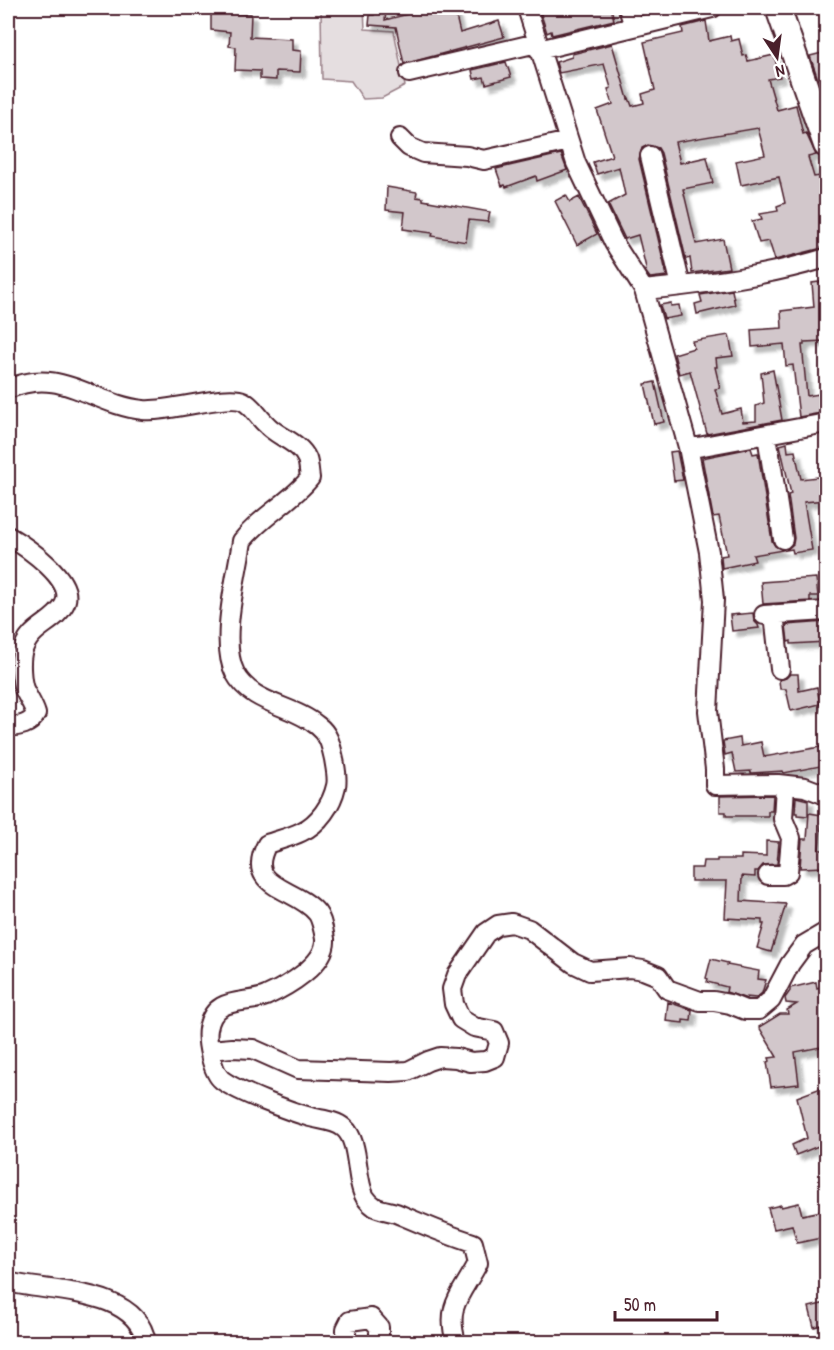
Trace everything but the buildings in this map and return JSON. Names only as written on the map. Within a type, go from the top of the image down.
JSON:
[{"type":"main road","points":[[778,8],[825,138]]},
{"type":"street","points":[[527,8],[576,163],[614,243],[644,290],[688,447],[709,552],[714,600],[708,711],[715,785],[785,785],[805,788],[826,795]]},
{"type":"street","points":[[628,8],[634,26]]},
{"type":"street","points":[[409,73],[712,8]]},
{"type":"street","points":[[400,138],[409,147],[423,153],[467,156],[484,160],[569,141]]},
{"type":"street","points":[[650,156],[681,286]]},
{"type":"street","points":[[644,290],[715,283],[800,266],[826,258]]},
{"type":"street","points":[[8,389],[20,383],[38,380],[63,384],[129,408],[146,411],[242,400],[267,426],[291,441],[307,459],[310,478],[300,491],[251,530],[243,541],[228,652],[236,674],[258,698],[300,714],[320,727],[329,740],[337,784],[330,803],[321,817],[303,831],[267,844],[260,857],[260,869],[267,880],[304,902],[318,915],[326,940],[321,958],[294,981],[264,997],[230,1002],[214,1014],[208,1029],[212,1064],[220,1079],[262,1099],[310,1117],[332,1121],[345,1128],[352,1142],[365,1196],[375,1207],[473,1243],[478,1263],[457,1299],[452,1313],[456,1342]]},
{"type":"street","points":[[688,447],[826,423]]},
{"type":"street","points":[[766,435],[783,539]]},
{"type":"street","points":[[8,536],[25,546],[60,578],[67,593],[64,605],[28,637],[22,654],[23,688],[33,703],[36,714],[32,721],[8,727]]},
{"type":"street","points":[[780,669],[769,615],[826,611]]},
{"type":"street","points":[[768,875],[783,875],[788,872],[791,838],[783,819],[785,785]]},
{"type":"street","points":[[210,1050],[254,1049],[298,1070],[379,1072],[408,1071],[440,1057],[471,1062],[485,1061],[495,1057],[499,1043],[494,1031],[474,1027],[461,1019],[454,1004],[452,989],[457,975],[486,933],[498,925],[512,923],[529,929],[573,963],[590,971],[630,968],[644,970],[658,976],[667,989],[700,1002],[730,1004],[745,1010],[759,1010],[771,1000],[789,964],[804,945],[826,932]]},
{"type":"street","points":[[8,1282],[88,1295],[108,1302],[135,1318],[145,1334],[146,1342]]},
{"type":"street","points":[[346,1342],[346,1329],[350,1321],[371,1318],[379,1328],[379,1342]]},
{"type":"shaded area","points":[[321,8],[364,8],[365,29],[394,31],[405,86],[382,98],[363,99],[351,81],[322,79]]}]
